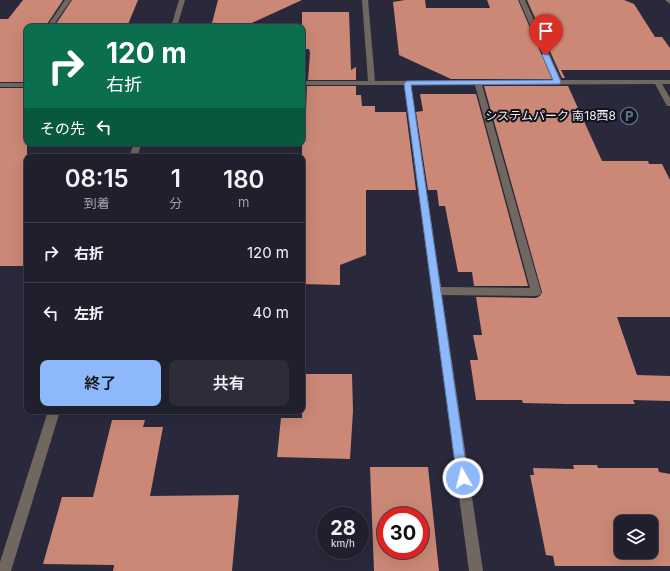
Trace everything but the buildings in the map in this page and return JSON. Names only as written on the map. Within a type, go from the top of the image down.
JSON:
[{"type":"street","points":[[53,24],[68,0]]},
{"type":"street","points":[[175,24],[182,0]]},
{"type":"street","points":[[365,0],[372,83]]},
{"type":"street","points":[[522,0],[558,82]]},
{"type":"street","points":[[657,82],[670,104]]},
{"type":"street","points":[[305,83],[670,82]]},
{"type":"street","points":[[407,83],[476,571]]},
{"type":"street","points":[[436,291],[536,292],[478,83]]},
{"type":"street","points":[[0,85],[24,85]]},
{"type":"street","points":[[4,571],[53,414]]},
{"type":"place","name":"システムパーク 南18西8","points":[[629,116]]},
{"type":"route","points":[[463,478],[407,83],[558,82],[546,55]]}]
